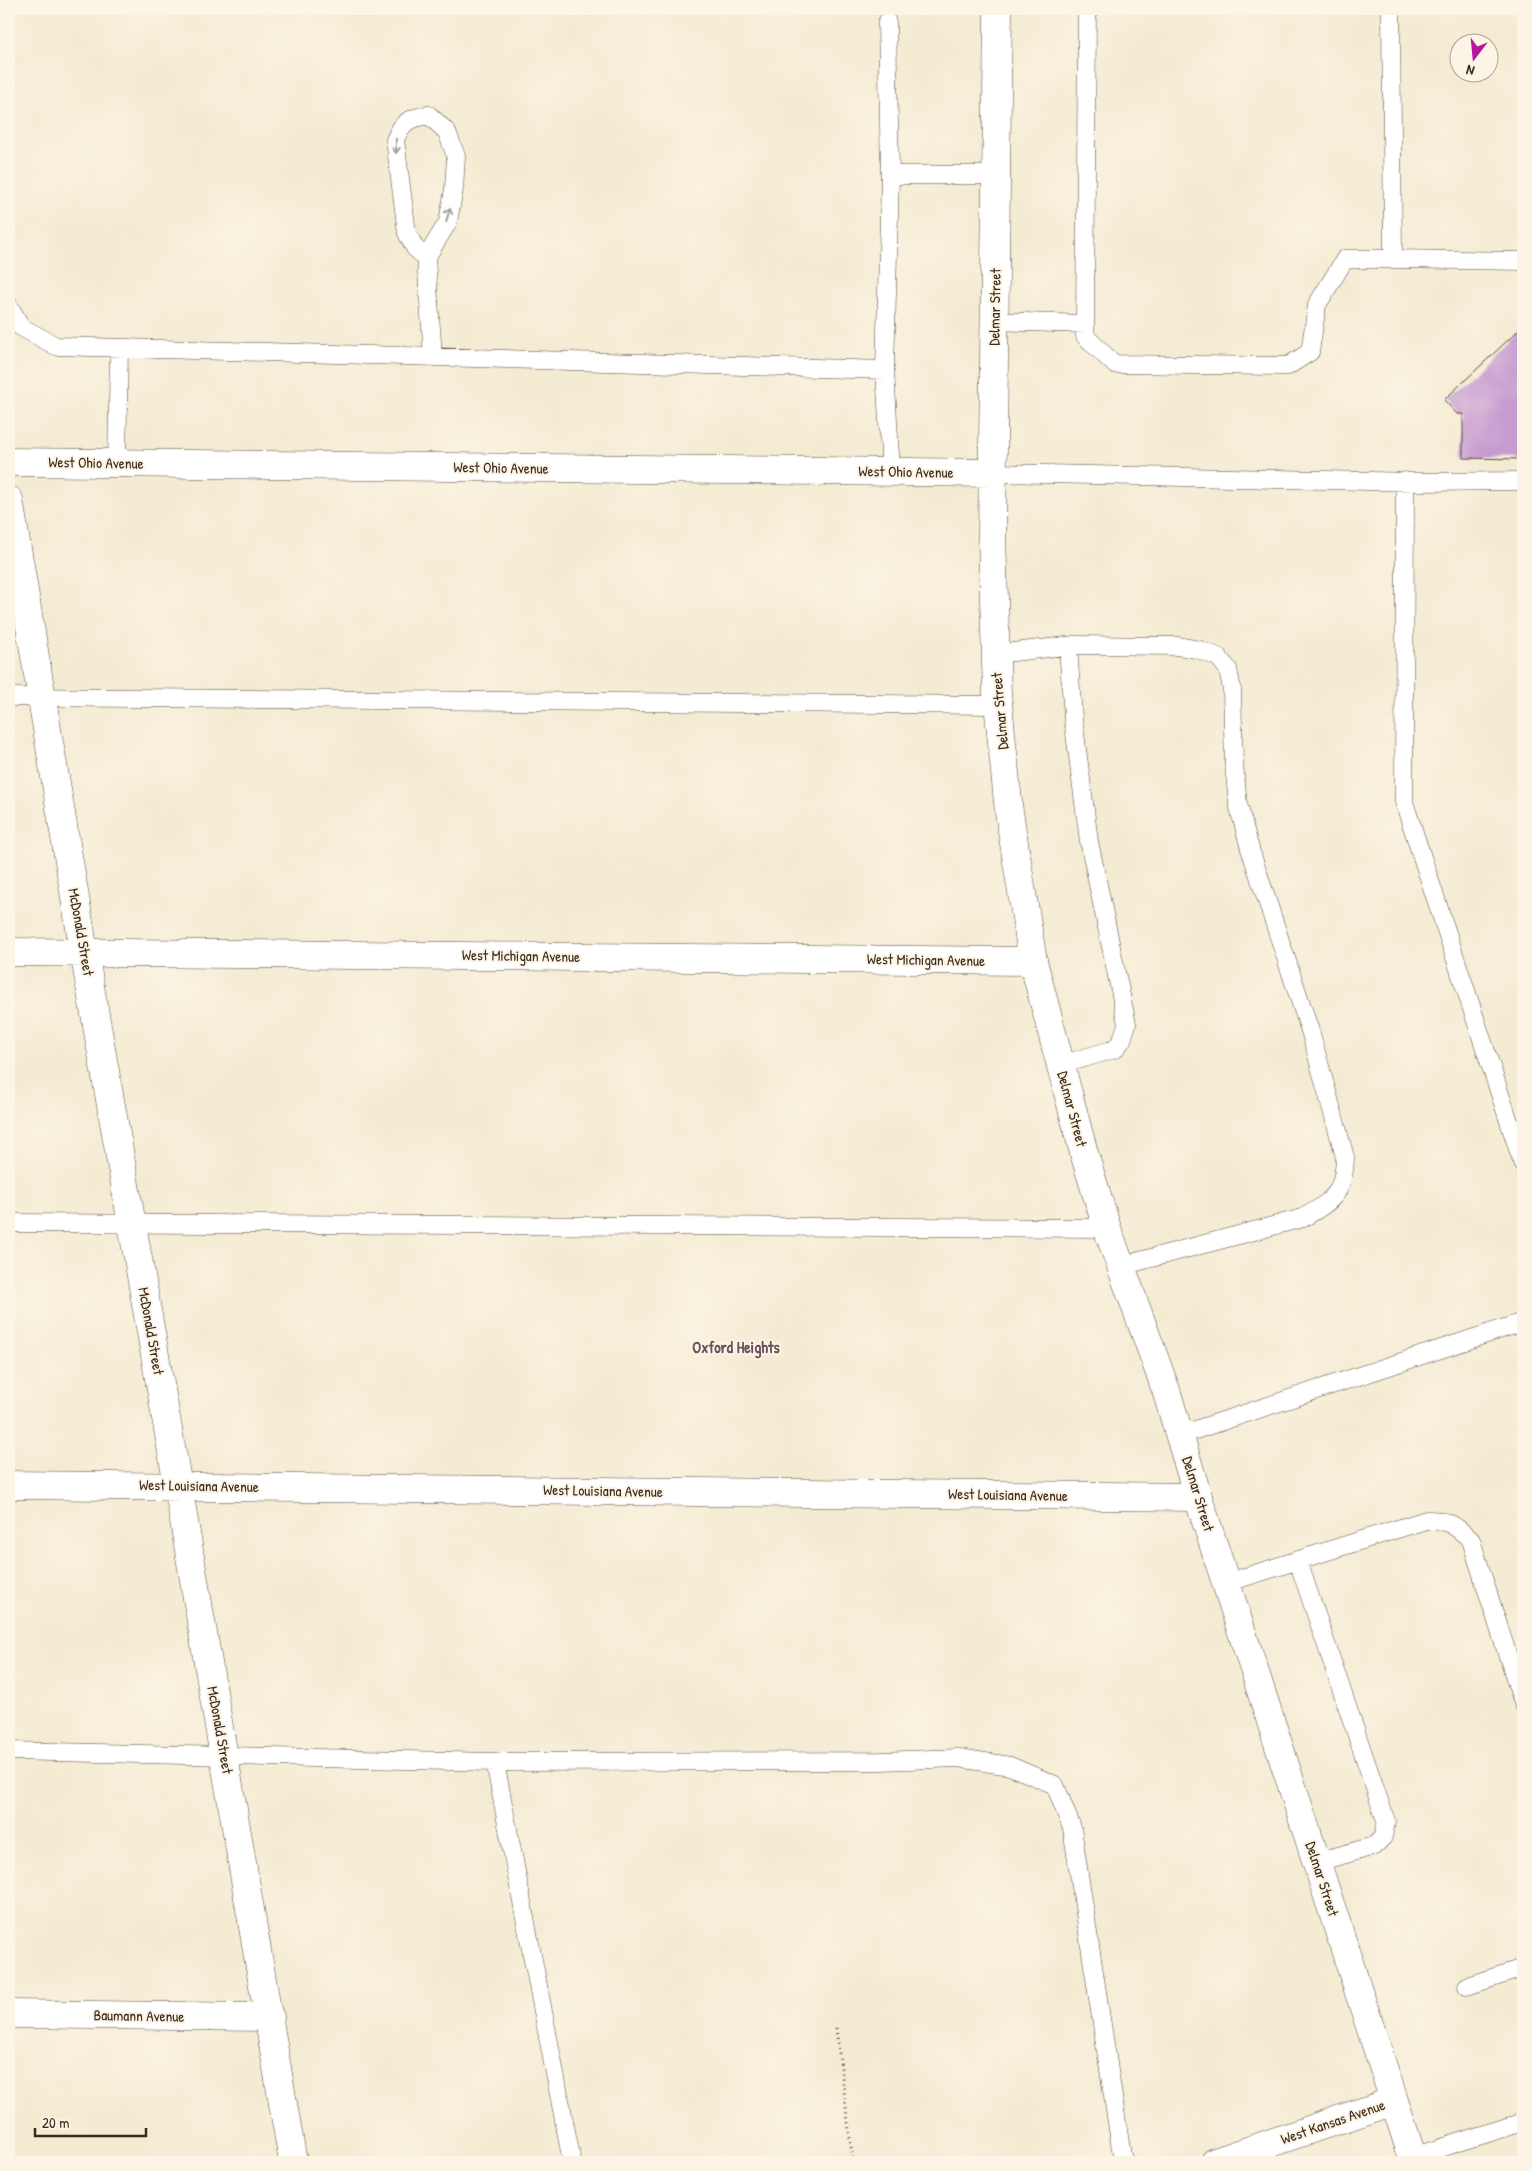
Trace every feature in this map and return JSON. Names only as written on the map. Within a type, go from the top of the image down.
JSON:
[{"type":"street","name":"Delmar Street","points":[[998,9],[992,536],[996,654],[1009,812],[1033,961],[1060,1065],[1107,1228],[1180,1435],[1198,1497],[1413,2160]]},
{"type":"street","name":"West Ohio Avenue","points":[[9,462],[993,473]]},
{"type":"street","name":"McDonald Street","points":[[9,500],[84,952],[270,2017],[293,2162]]},
{"type":"street","name":"West Michigan Avenue","points":[[9,952],[1033,961]]},
{"type":"street","name":"West Louisiana Avenue","points":[[9,1485],[1198,1497]]},
{"type":"street","name":"Baumann Avenue","points":[[9,2014],[270,2017]]},
{"type":"street","name":"West Kansas Avenue","points":[[1215,2162],[1394,2101]]},
{"type":"lane","points":[[1088,9],[1084,336],[1114,364],[1288,366],[1310,352],[1318,305],[1345,259],[1523,261]]},
{"type":"lane","points":[[1391,9],[1393,259]]},
{"type":"lane","points":[[887,22],[890,175],[885,370],[891,472]]},
{"type":"lane","points":[[426,258],[415,248],[407,233],[395,140],[400,126],[410,118],[429,115],[447,132],[456,156],[454,189],[448,222],[426,258],[433,357]]},
{"type":"lane","points":[[890,175],[996,175]]},
{"type":"lane","points":[[9,306],[21,327],[56,346],[885,370]]},
{"type":"lane","points":[[994,321],[1085,324]]},
{"type":"lane","points":[[117,463],[119,348]]},
{"type":"lane","points":[[993,473],[1405,481],[1523,481]]},
{"type":"lane","points":[[1405,481],[1404,802],[1523,1164]]},
{"type":"lane","points":[[996,654],[1068,646],[1185,647],[1218,657],[1228,669],[1232,690],[1234,765],[1238,804],[1250,850],[1311,1034],[1345,1157],[1345,1172],[1340,1189],[1330,1202],[1302,1218],[1121,1266]]},
{"type":"lane","points":[[1060,1065],[1115,1049],[1122,1040],[1127,1024],[1088,841],[1068,646]]},
{"type":"lane","points":[[9,697],[999,705]]},
{"type":"lane","points":[[9,1222],[1107,1228]]},
{"type":"lane","points":[[1180,1435],[1523,1322]]},
{"type":"lane","points":[[1226,1583],[1426,1520],[1440,1520],[1454,1524],[1471,1540],[1523,1703]]},
{"type":"lane","points":[[1298,1561],[1386,1821],[1383,1837],[1374,1846],[1317,1862]]},
{"type":"lane","points":[[9,1752],[224,1754],[496,1762],[881,1761],[959,1758],[1010,1766],[1055,1785],[1072,1828],[1123,2162]]},
{"type":"lane","points":[[496,1762],[572,2162]]},
{"type":"lane","points":[[1468,1986],[1523,1968]]},
{"type":"lane","points":[[1413,2160],[1523,2122]]},
{"type":"path","points":[[836,2028],[853,2162]]},
{"type":"building","points":[[1523,326],[1523,459],[1463,458],[1463,414],[1457,414],[1444,400]]},
{"type":"district","name":"Oxford Heights","points":[[736,1347]]}]
